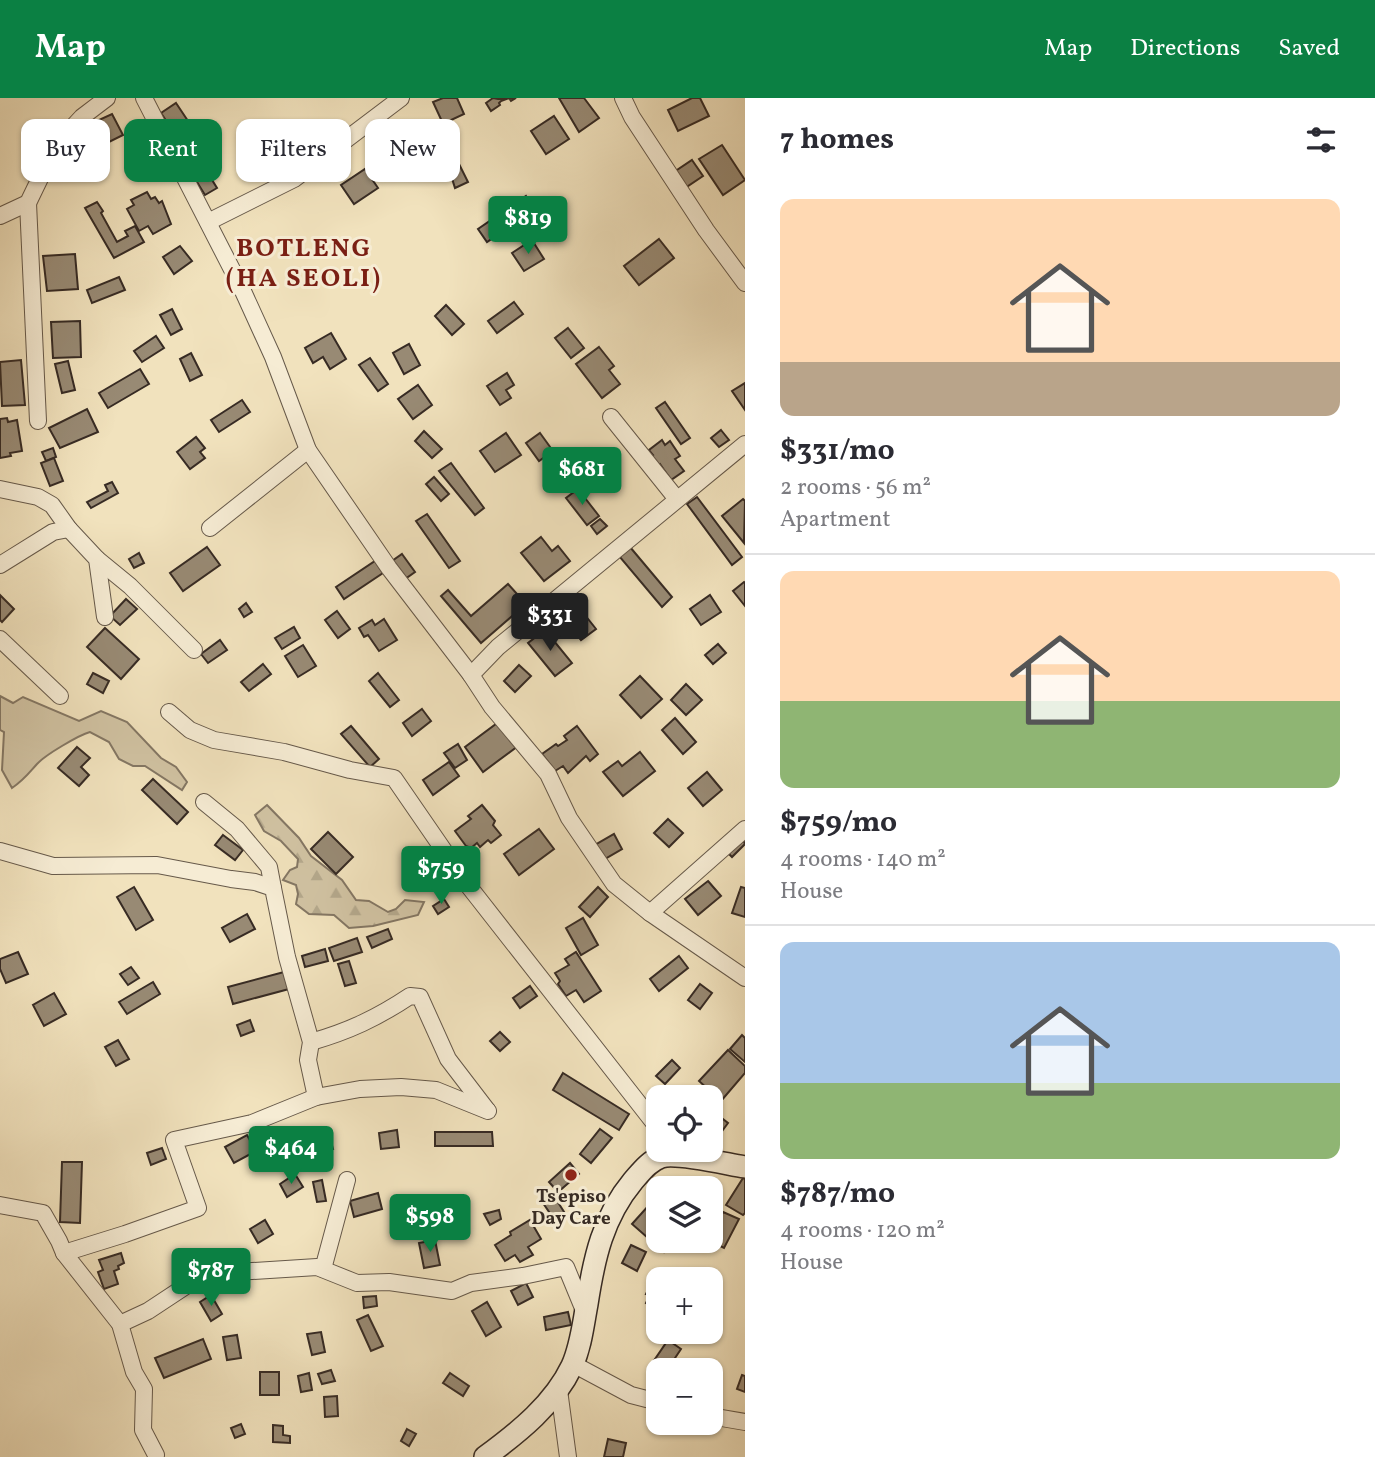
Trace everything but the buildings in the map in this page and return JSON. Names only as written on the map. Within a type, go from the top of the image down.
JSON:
[{"type":"main road","points":[[485,1457],[510,1439],[559,1391],[573,1364],[581,1340],[599,1241],[618,1203],[651,1162]]},
{"type":"main road","points":[[720,1162],[745,1167]]},
{"type":"street","points":[[37,421],[28,203],[56,145],[82,117],[107,98]]},
{"type":"street","points":[[144,98],[273,357],[308,450],[389,568],[471,675],[492,707],[548,774],[569,818],[614,884],[650,913],[745,978]]},
{"type":"street","points":[[208,222],[294,178],[401,98]]},
{"type":"street","points":[[623,98],[632,117],[691,207],[745,283]]},
{"type":"street","points":[[0,216],[28,203]]},
{"type":"street","points":[[611,417],[677,498]]},
{"type":"street","points":[[471,675],[498,647],[745,444]]},
{"type":"street","points":[[210,528],[308,450]]},
{"type":"street","points":[[0,489],[38,497],[52,505],[69,529],[97,559],[130,586],[194,650]]},
{"type":"street","points":[[0,565],[53,532],[69,529]]},
{"type":"street","points":[[97,559],[105,617]]},
{"type":"street","points":[[0,639],[60,696]]},
{"type":"street","points":[[169,712],[190,730],[214,740],[284,752],[350,770],[394,778],[467,884],[646,1113]]},
{"type":"street","points":[[204,802],[237,829],[269,867],[287,957],[311,1042],[308,1060],[316,1097]]},
{"type":"street","points":[[650,913],[745,829]]},
{"type":"street","points":[[0,850],[53,866],[157,865],[255,881],[273,888]]},
{"type":"street","points":[[64,1253],[198,1208],[174,1140],[253,1123],[316,1097],[360,1089],[436,1090],[488,1111],[447,1059],[420,997],[410,996],[381,1015],[344,1032],[311,1042]]},
{"type":"street","points":[[323,1269],[348,1180]]},
{"type":"street","points":[[0,1205],[43,1213],[64,1253],[120,1324],[134,1372],[144,1389],[143,1430],[156,1455]]},
{"type":"street","points":[[120,1324],[148,1311],[204,1274],[317,1267],[357,1283],[389,1282],[452,1291],[471,1283],[566,1267],[585,1314]]},
{"type":"street","points":[[573,1364],[631,1395],[646,1399]]},
{"type":"street","points":[[559,1391],[568,1457]]},
{"type":"street","points":[[723,1418],[745,1422]]},
{"type":"green space","points":[[0,696],[13,703],[23,697],[79,721],[101,711],[127,722],[161,758],[176,767],[187,782],[182,790],[145,766],[133,766],[119,759],[109,742],[90,732],[47,756],[12,788],[2,770],[4,732],[0,730]]},
{"type":"green space","points":[[267,805],[299,838],[311,856],[342,880],[356,900],[369,901],[388,912],[396,909],[405,900],[424,902],[418,915],[373,926],[349,928],[334,915],[309,914],[296,904],[296,885],[283,880],[290,870],[297,867],[298,859],[281,841],[264,831],[255,815]]},
{"type":"place","name":"Ts'episo Day Care","points":[[571,1175]]},
{"type":"district","name":"BOTLENG (HA SEOLI)","points":[[304,264]]}]
